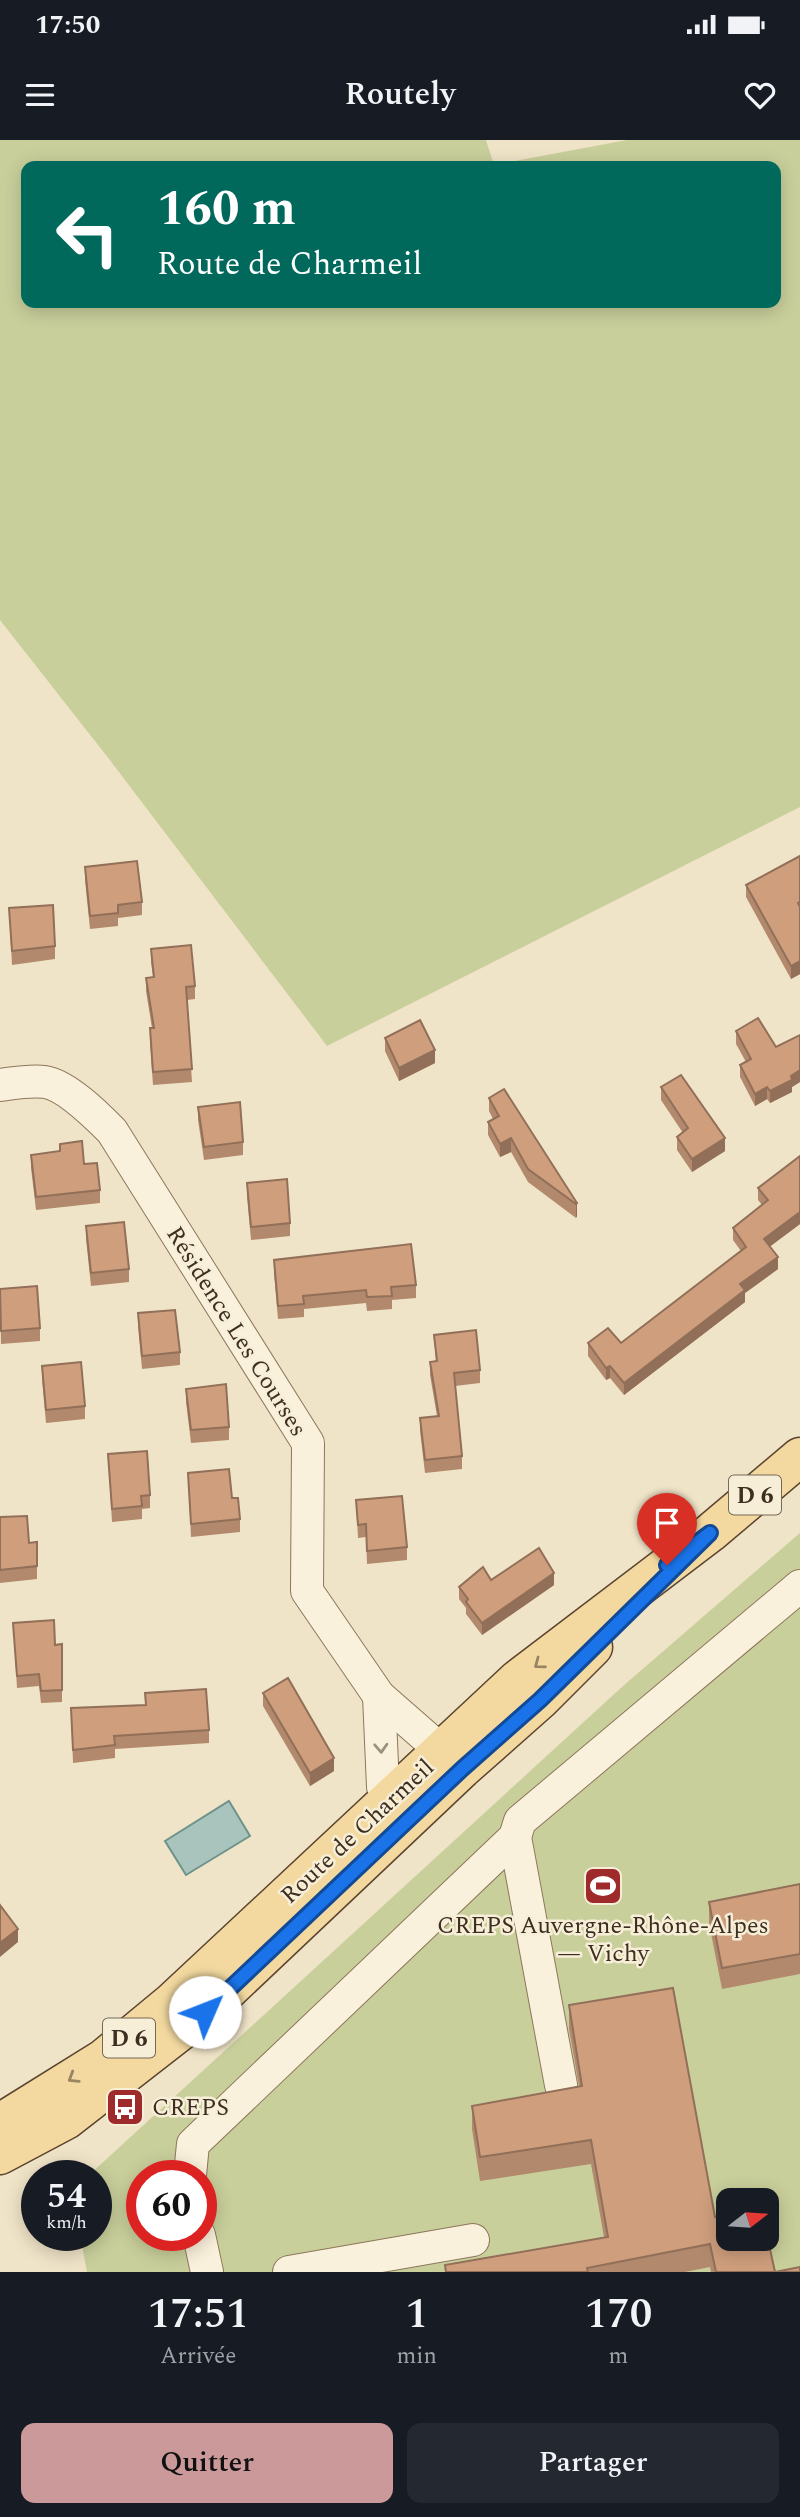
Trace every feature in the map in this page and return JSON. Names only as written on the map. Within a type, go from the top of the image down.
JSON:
[{"type":"main road","name":"Route de Charmeil","points":[[5,2129],[66,2120],[205,2012],[347,1877],[445,1768],[518,1679],[710,1533],[800,1457]]},
{"type":"main road","name":"Route de Charmeil","points":[[5,2129],[103,2059],[173,2002],[392,1796],[445,1768]]},
{"type":"street","name":"Résidence Les Courses","points":[[0,1085],[26,1081],[48,1082],[87,1106],[112,1131],[308,1443],[307,1591],[379,1696],[445,1768]]},
{"type":"street","points":[[561,2085],[515,1837],[520,1821],[800,1586]]},
{"type":"street","points":[[379,1696],[383,1787],[392,1796]]},
{"type":"street","points":[[191,2160],[193,2144],[515,1837]]},
{"type":"street","points":[[289,2272],[366,2265],[473,2240]]},
{"type":"street","points":[[202,2251],[207,2272]]},
{"type":"green space","points":[[0,140],[486,140],[493,161],[21,161],[21,308],[781,308],[781,161],[515,161],[627,140],[800,140],[800,807],[327,1046],[0,620]]},
{"type":"green space","name":"CREPS Auvergne-Rhône-Alpes — Vichy","points":[[800,1533],[800,2272],[87,2272],[83,2251],[112,2251],[112,2160],[105,2160],[623,1686]]},
{"type":"water","points":[[229,1801],[250,1836],[186,1875],[165,1841]]},
{"type":"building","points":[[800,856],[800,961],[791,966],[746,885]]},
{"type":"building","points":[[137,861],[142,902],[118,905],[118,913],[90,916],[85,867]]},
{"type":"building","points":[[53,905],[55,946],[12,951],[9,908]]},
{"type":"building","points":[[191,945],[195,986],[186,987],[192,1069],[153,1072],[150,1028],[154,1028],[146,978],[154,977],[151,949]]},
{"type":"building","points":[[758,1018],[776,1047],[800,1035],[800,1070],[791,1076],[792,1080],[770,1091],[767,1087],[755,1094],[740,1065],[751,1059],[736,1031]]},
{"type":"building","points":[[420,1020],[435,1050],[399,1068],[385,1038]]},
{"type":"building","points":[[681,1075],[725,1138],[692,1159],[677,1137],[688,1128],[661,1087]]},
{"type":"building","points":[[504,1089],[576,1204],[528,1169],[511,1138],[500,1144],[488,1122],[499,1116],[489,1098]]},
{"type":"building","points":[[240,1102],[243,1142],[204,1147],[198,1107]]},
{"type":"building","points":[[82,1141],[84,1164],[97,1163],[100,1190],[36,1197],[31,1155],[60,1151],[60,1144]]},
{"type":"building","points":[[800,1156],[800,1212],[764,1239],[778,1257],[740,1284],[745,1290],[624,1383],[610,1366],[606,1368],[588,1343],[608,1328],[621,1343],[746,1247],[733,1228],[768,1200],[758,1188]]},
{"type":"building","points":[[287,1179],[290,1223],[251,1227],[247,1183]]},
{"type":"building","points":[[124,1222],[129,1269],[91,1273],[86,1226]]},
{"type":"building","points":[[411,1244],[416,1285],[391,1287],[392,1296],[367,1297],[366,1290],[303,1296],[304,1304],[278,1306],[274,1260]]},
{"type":"building","points":[[37,1286],[40,1328],[1,1331],[0,1289]]},
{"type":"building","points":[[175,1310],[180,1352],[142,1356],[138,1313]]},
{"type":"building","points":[[476,1330],[480,1370],[454,1373],[462,1456],[425,1460],[420,1418],[439,1416],[430,1362],[437,1361],[434,1335]]},
{"type":"building","points":[[81,1362],[85,1406],[46,1410],[42,1366]]},
{"type":"building","points":[[226,1384],[229,1427],[191,1430],[186,1389]]},
{"type":"building","points":[[147,1451],[150,1495],[141,1496],[142,1506],[112,1509],[108,1454]]},
{"type":"building","points":[[229,1469],[232,1498],[238,1498],[240,1519],[191,1524],[188,1473]]},
{"type":"building","points":[[402,1496],[407,1547],[367,1551],[366,1524],[358,1525],[356,1500]]},
{"type":"building","points":[[27,1516],[29,1543],[37,1542],[37,1566],[0,1570],[0,1517]]},
{"type":"building","points":[[539,1548],[554,1573],[482,1623],[466,1602],[468,1599],[459,1587],[483,1567],[491,1580]]},
{"type":"building","points":[[54,1620],[55,1645],[62,1644],[62,1690],[41,1691],[39,1674],[17,1676],[13,1623]]},
{"type":"building","points":[[288,1678],[334,1758],[310,1773],[263,1693]]},
{"type":"building","points":[[206,1689],[209,1730],[114,1736],[115,1745],[73,1750],[71,1708],[146,1705],[145,1693]]},
{"type":"building","points":[[800,1884],[800,1954],[722,1968],[709,1902]]},
{"type":"building","points":[[0,1905],[18,1929],[0,1943]]},
{"type":"building","points":[[673,1988],[716,2217],[716,2251],[770,2251],[775,2272],[716,2272],[710,2244],[587,2268],[588,2272],[446,2272],[445,2265],[608,2237],[591,2140],[480,2157],[472,2106],[582,2086],[569,2005]]},
{"type":"building","points":[[800,2267],[800,2272],[775,2272]]},
{"type":"place","name":"CREPS Auvergne-Rhône-Alpes — Vichy","points":[[603,1886]]},
{"type":"place","name":"CREPS","points":[[125,2107]]},
{"type":"route","points":[[205,2012],[462,1769],[540,1700],[710,1533],[667,1565]]}]
